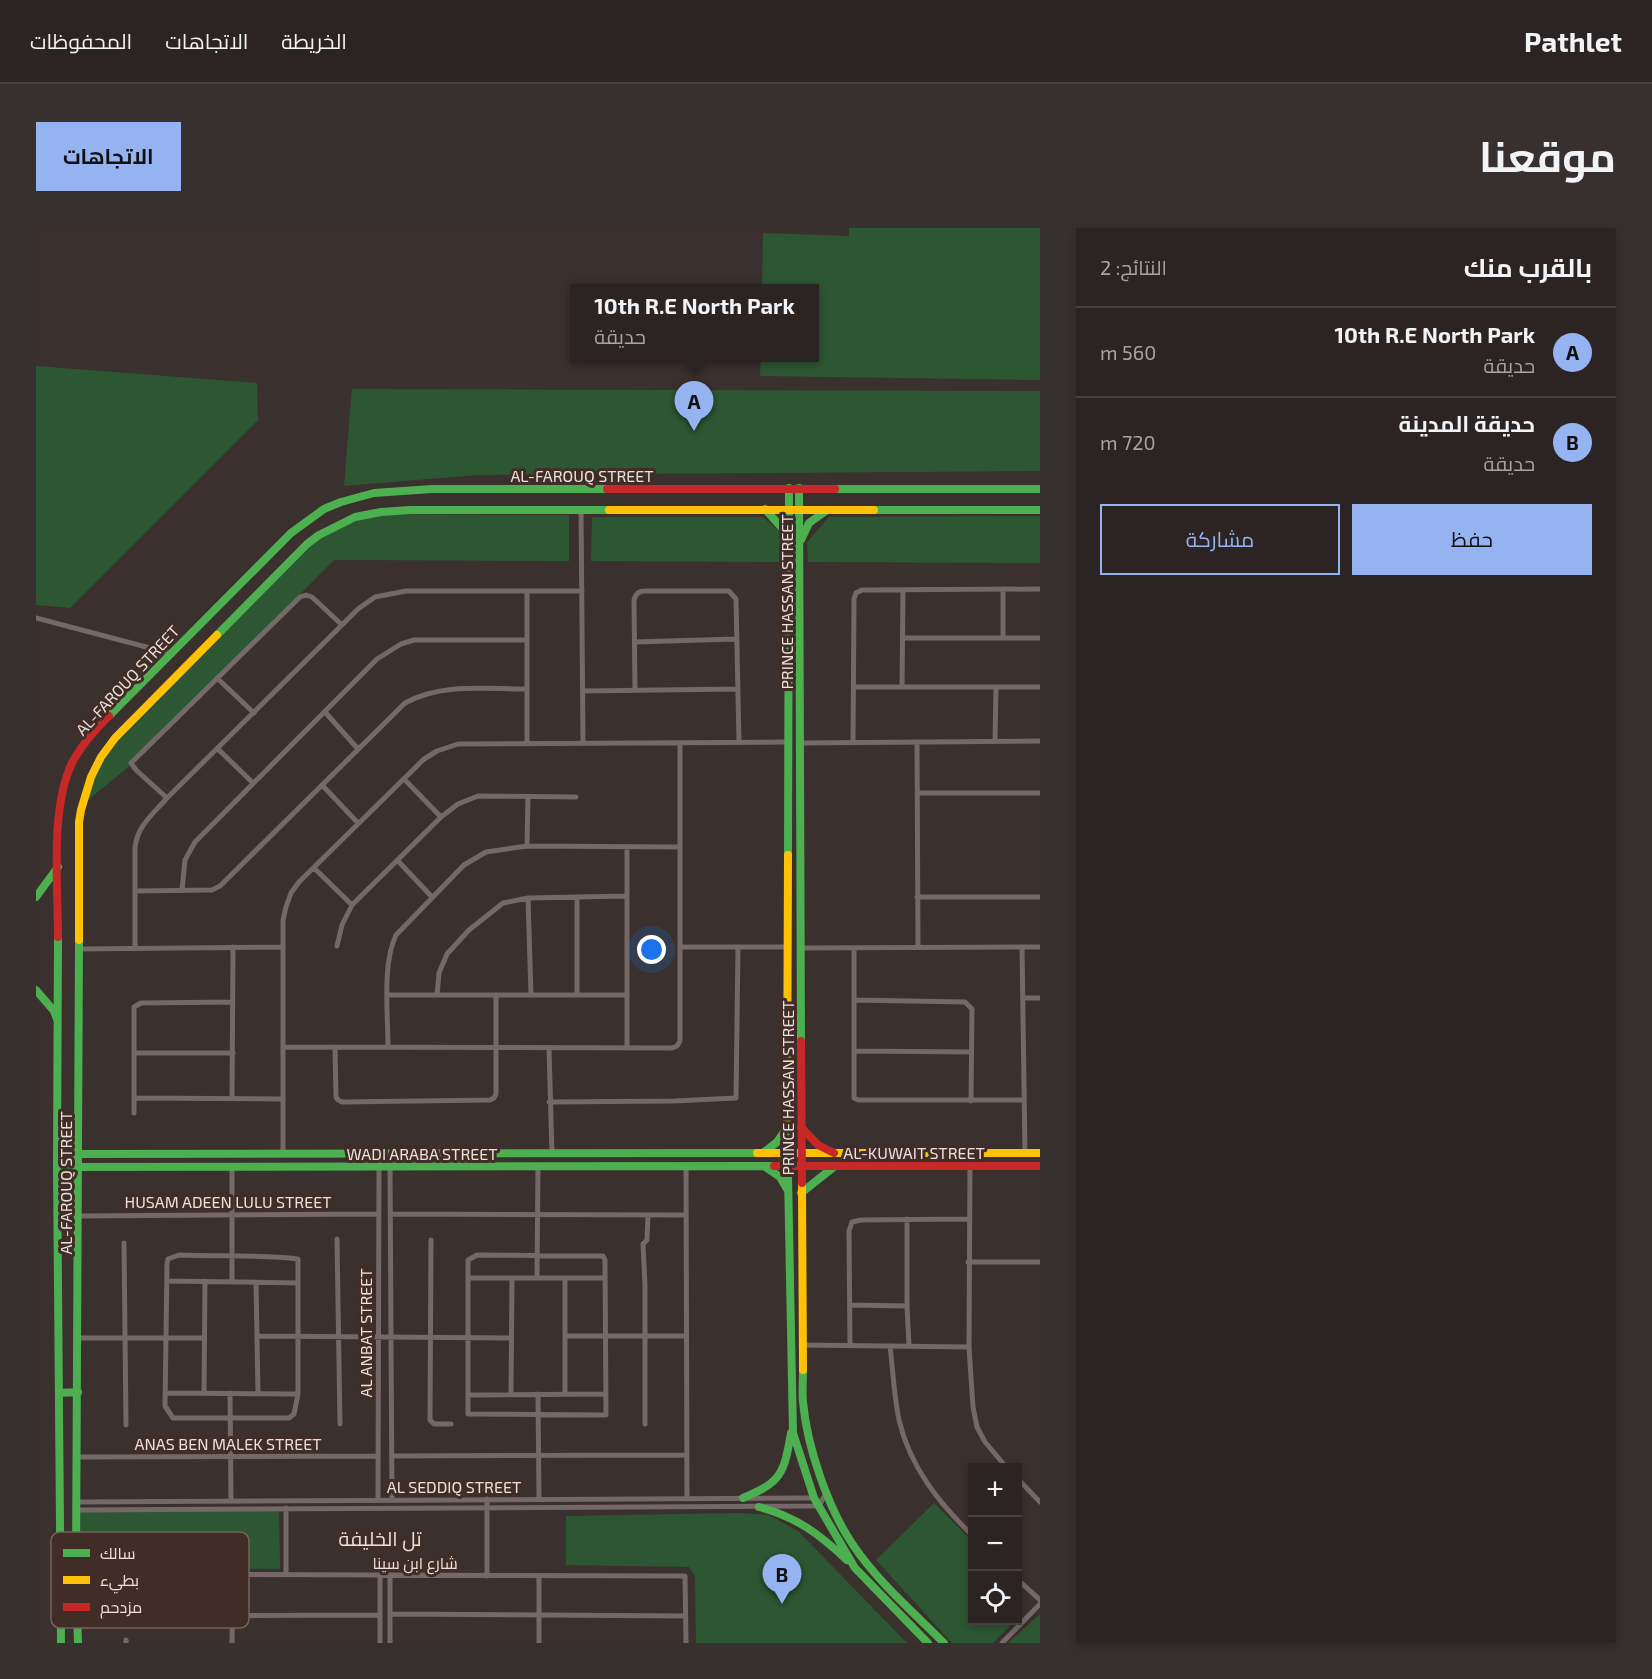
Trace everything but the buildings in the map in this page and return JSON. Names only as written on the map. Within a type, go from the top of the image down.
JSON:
[{"type":"main road","name":"PRINCE HASSAN STREET","points":[[789,488],[787,1192],[793,1427],[796,1445],[855,1568],[928,1643]]},
{"type":"main road","name":"PRINCE HASSAN STREET","points":[[799,488],[802,1403],[813,1455],[826,1492],[822,1502]]},
{"type":"main road","name":"AL-FAROUQ STREET","points":[[60,1532],[57,1167],[59,804],[68,773],[98,726],[169,653],[305,521],[332,505],[360,494],[399,489],[1040,489]]},
{"type":"main road","points":[[765,509],[782,528],[789,540]]},
{"type":"main road","points":[[799,543],[809,523],[829,509]]},
{"type":"main road","name":"AL-FAROUQ STREET","points":[[77,1532],[79,822],[86,785],[98,760],[131,720],[307,544],[342,521],[377,511],[1040,510]]},
{"type":"main road","points":[[36,897],[58,867]]},
{"type":"main road","points":[[36,990],[54,1011],[57,1018]]},
{"type":"main road","points":[[763,1153],[782,1137],[787,1125]]},
{"type":"main road","points":[[801,1127],[818,1145],[834,1153]]},
{"type":"main road","name":"WADI ARABA STREET","points":[[57,1154],[787,1153]]},
{"type":"main road","name":"AL-KUWAIT STREET","points":[[787,1153],[1040,1153]]},
{"type":"main road","points":[[485,1154],[486,1167]]},
{"type":"main road","points":[[764,1166],[780,1178],[787,1192]]},
{"type":"main road","name":"WADI ARABA STREET","points":[[57,1167],[787,1166]]},
{"type":"main road","name":"AL-KUWAIT STREET","points":[[787,1166],[1040,1166]]},
{"type":"main road","points":[[801,1193],[835,1166]]},
{"type":"main road","points":[[59,1393],[78,1392]]},
{"type":"main road","points":[[744,1498],[765,1490],[781,1475],[786,1466],[793,1427]]},
{"type":"main road","name":"PRINCE HASSAN STREET","points":[[822,1502],[853,1545],[944,1643]]},
{"type":"main road","points":[[759,1507],[783,1512],[811,1527],[855,1568]]},
{"type":"main road","name":"AL-FAROUQ STREET","points":[[61,1628],[61,1643]]},
{"type":"street","points":[[581,510],[584,742]]},
{"type":"street","points":[[1003,589],[1003,638]]},
{"type":"street","points":[[853,743],[854,599],[856,593],[862,590],[1040,589]]},
{"type":"street","points":[[902,687],[903,590]]},
{"type":"street","points":[[135,948],[135,848],[142,826],[167,798],[367,602],[395,591],[582,591]]},
{"type":"street","points":[[527,591],[527,743]]},
{"type":"street","points":[[635,690],[635,595],[640,591],[729,591],[736,599],[738,742]]},
{"type":"street","points":[[167,798],[131,764],[217,678],[300,597],[306,595],[312,597],[342,626]]},
{"type":"street","points":[[36,618],[169,653]]},
{"type":"street","points":[[903,638],[1040,638]]},
{"type":"street","points":[[182,890],[183,867],[188,852],[253,783],[377,659],[400,644],[428,639],[526,640]]},
{"type":"street","points":[[635,642],[736,639]]},
{"type":"street","points":[[217,678],[254,713]]},
{"type":"street","points":[[854,687],[1040,687]]},
{"type":"street","points":[[996,687],[996,741]]},
{"type":"street","points":[[135,891],[212,890],[220,886],[405,703],[431,692],[450,689],[527,689]]},
{"type":"street","points":[[583,691],[737,689]]},
{"type":"street","points":[[325,712],[358,749]]},
{"type":"street","points":[[800,743],[1040,741]]},
{"type":"street","points":[[283,1154],[282,947],[286,907],[291,893],[299,882],[424,759],[447,746],[458,744],[788,742]]},
{"type":"street","points":[[916,742],[918,947]]},
{"type":"street","points":[[283,1047],[549,1049],[672,1048],[677,1046],[680,1041],[681,947],[680,743]]},
{"type":"street","points":[[218,749],[253,783]]},
{"type":"street","points":[[404,779],[441,817]]},
{"type":"street","points":[[322,785],[358,823]]},
{"type":"street","points":[[917,792],[1040,792]]},
{"type":"street","points":[[337,946],[342,925],[352,905],[441,817],[458,804],[478,796],[576,797]]},
{"type":"street","points":[[527,846],[528,796]]},
{"type":"street","points":[[388,1047],[388,959],[392,944],[396,935],[464,864],[486,852],[527,846],[680,847]]},
{"type":"street","points":[[627,847],[627,1047]]},
{"type":"street","points":[[398,861],[432,897]]},
{"type":"street","points":[[314,868],[352,905]]},
{"type":"street","points":[[437,995],[439,973],[447,954],[495,908],[514,899],[627,896]]},
{"type":"street","points":[[577,897],[577,995]]},
{"type":"street","points":[[917,897],[1040,897]]},
{"type":"street","points":[[528,898],[531,995]]},
{"type":"street","points":[[800,948],[1040,946]]},
{"type":"street","points":[[232,1098],[233,947]]},
{"type":"street","points":[[80,949],[282,947]]},
{"type":"street","points":[[681,947],[788,947]]},
{"type":"street","points":[[1022,947],[1025,1153]]},
{"type":"street","points":[[549,1102],[736,1098],[738,948]]},
{"type":"street","points":[[854,948],[854,1098],[858,1100],[1024,1100]]},
{"type":"street","points":[[388,995],[626,995]]},
{"type":"street","points":[[335,1047],[336,1096],[342,1102],[490,1100],[496,1094],[496,995]]},
{"type":"street","points":[[1023,998],[1040,998]]},
{"type":"street","points":[[854,1000],[965,1002],[972,1009],[971,1101]]},
{"type":"street","points":[[134,1113],[134,1007],[141,1003],[233,1002]]},
{"type":"street","points":[[549,1049],[552,1154]]},
{"type":"street","points":[[854,1051],[971,1052]]},
{"type":"street","points":[[134,1053],[233,1053]]},
{"type":"street","points":[[134,1098],[282,1099]]},
{"type":"street","points":[[686,1166],[688,1507]]},
{"type":"street","points":[[970,1166],[969,1347],[973,1407],[977,1427],[985,1442],[1003,1463]]},
{"type":"street","points":[[232,1167],[232,1282]]},
{"type":"street","name":"AL ANBAT STREET","points":[[378,1500],[379,1167]]},
{"type":"street","name":"AL ANBAT STREET","points":[[390,1167],[392,1500]]},
{"type":"street","points":[[537,1278],[538,1167]]},
{"type":"street","name":"HUSAM ADEEN LULU STREET","points":[[79,1216],[378,1214]]},
{"type":"street","points":[[391,1214],[685,1215]]},
{"type":"street","points":[[645,1424],[643,1244],[647,1240],[648,1215]]},
{"type":"street","points":[[907,1219],[909,1347]]},
{"type":"street","points":[[850,1346],[850,1226],[856,1220],[969,1219]]},
{"type":"street","points":[[338,1239],[340,1424]]},
{"type":"street","points":[[431,1240],[430,1420],[434,1425],[451,1424]]},
{"type":"street","points":[[124,1244],[126,1425]]},
{"type":"street","points":[[477,1255],[603,1256],[606,1415],[468,1414],[468,1278],[468,1260],[477,1255]]},
{"type":"street","points":[[173,1256],[298,1259],[298,1394],[294,1414],[289,1418],[173,1418],[165,1406],[167,1281],[168,1259],[173,1256]]},
{"type":"street","points":[[968,1262],[1040,1262]]},
{"type":"street","points":[[468,1278],[605,1278]]},
{"type":"street","points":[[511,1394],[512,1278]]},
{"type":"street","points":[[565,1278],[565,1394]]},
{"type":"street","points":[[167,1281],[298,1283]]},
{"type":"street","points":[[204,1393],[205,1281]]},
{"type":"street","points":[[256,1283],[258,1393]]},
{"type":"street","points":[[851,1305],[907,1306]]},
{"type":"street","points":[[258,1336],[511,1338]]},
{"type":"street","points":[[565,1336],[687,1336]]},
{"type":"street","points":[[78,1338],[204,1338]]},
{"type":"street","points":[[801,1345],[969,1347]]},
{"type":"street","points":[[890,1347],[899,1419],[910,1454],[938,1499],[968,1531]]},
{"type":"street","points":[[165,1393],[298,1394]]},
{"type":"street","points":[[230,1393],[231,1500]]},
{"type":"street","points":[[538,1394],[539,1499]]},
{"type":"street","points":[[468,1395],[605,1394]]},
{"type":"street","points":[[392,1456],[687,1455]]},
{"type":"street","name":"ANAS BEN MALEK STREET","points":[[77,1457],[378,1456]]},
{"type":"street","points":[[1022,1483],[1040,1502]]},
{"type":"street","name":"AL SEDDIQ STREET","points":[[77,1506],[231,1500],[744,1498],[822,1502]]},
{"type":"street","points":[[487,1499],[487,1576]]},
{"type":"street","points":[[286,1500],[286,1575]]},
{"type":"street","name":"AL SEDDIQ STREET","points":[[77,1506],[286,1509],[759,1507],[822,1502]]},
{"type":"street","name":"شارع ابن سينا","points":[[249,1575],[685,1576],[686,1643]]},
{"type":"street","points":[[380,1575],[380,1643]]},
{"type":"street","points":[[390,1575],[390,1643]]},
{"type":"street","points":[[539,1576],[539,1643]]},
{"type":"street","points":[[1002,1643],[1040,1602],[1022,1584]]},
{"type":"street","points":[[390,1614],[685,1616]]},
{"type":"street","points":[[249,1616],[380,1615]]},
{"type":"street","points":[[232,1643],[233,1628]]},
{"type":"green space","points":[[849,228],[1040,228],[1040,380],[760,376],[761,362],[819,362],[819,284],[762,284],[763,233],[849,236]]},
{"type":"green space","points":[[36,366],[257,383],[258,420],[70,608],[36,605]]},
{"type":"green space","points":[[352,389],[1040,391],[1040,471],[477,475],[344,486]]},
{"type":"green space","points":[[380,514],[569,515],[569,561],[334,560],[127,768],[83,804],[106,749],[322,532],[362,517]]},
{"type":"green space","points":[[1040,516],[1040,563],[808,562],[807,542],[829,517]]},
{"type":"green space","points":[[592,517],[763,517],[789,540],[780,562],[591,561]]},
{"type":"green space","points":[[934,1503],[968,1537],[968,1625],[1011,1625],[993,1643],[952,1643],[876,1560]]},
{"type":"green space","points":[[279,1509],[280,1569],[249,1569],[249,1532],[77,1532],[77,1510]]},
{"type":"green space","points":[[740,1513],[769,1515],[798,1531],[907,1643],[696,1643],[695,1576],[689,1567],[566,1565],[566,1516]]},
{"type":"green space","points":[[1040,1614],[1040,1643],[1008,1643]]},
{"type":"traffic: fast","points":[[788,855],[789,488]]},
{"type":"traffic: fast","points":[[799,488],[801,1041]]},
{"type":"traffic: fast","points":[[109,716],[291,533],[324,509],[374,493],[432,489],[607,489]]},
{"type":"traffic: fast","points":[[835,489],[1040,489]]},
{"type":"traffic: fast","points":[[765,509],[782,528],[788,539]]},
{"type":"traffic: fast","points":[[217,635],[307,544],[319,535],[355,517],[410,510],[609,510]]},
{"type":"traffic: fast","points":[[801,540],[809,523],[827,510]]},
{"type":"traffic: fast","points":[[874,510],[1040,510]]},
{"type":"traffic: fast","points":[[36,897],[58,867]]},
{"type":"traffic: fast","points":[[58,937],[60,1532]]},
{"type":"traffic: fast","points":[[76,1532],[79,940]]},
{"type":"traffic: fast","points":[[36,990],[54,1011],[57,1019]]},
{"type":"traffic: fast","points":[[787,1124],[793,1433],[814,1498],[855,1568],[928,1643]]},
{"type":"traffic: fast","points":[[763,1153],[777,1142],[786,1129]]},
{"type":"traffic: fast","points":[[57,1154],[757,1153]]},
{"type":"traffic: fast","points":[[764,1166],[780,1177],[787,1189]]},
{"type":"traffic: fast","points":[[57,1167],[774,1166]]},
{"type":"traffic: fast","points":[[801,1193],[835,1166]]},
{"type":"traffic: fast","points":[[803,1370],[803,1402],[809,1438],[820,1476],[835,1513],[853,1545],[873,1572],[944,1643]]},
{"type":"traffic: fast","points":[[59,1393],[78,1392]]},
{"type":"traffic: fast","points":[[743,1498],[766,1487],[779,1474],[786,1458],[791,1433]]},
{"type":"traffic: fast","points":[[759,1507],[796,1521],[827,1542],[847,1560]]},
{"type":"traffic: fast","points":[[61,1628],[61,1643]]},
{"type":"traffic: fast","points":[[78,1628],[78,1643]]},
{"type":"traffic: slow","points":[[609,510],[874,510]]},
{"type":"traffic: slow","points":[[79,940],[79,822],[91,777],[101,757],[115,738],[217,635]]},
{"type":"traffic: slow","points":[[787,1124],[788,855]]},
{"type":"traffic: slow","points":[[757,1153],[1040,1153]]},
{"type":"traffic: slow","points":[[802,1183],[803,1370]]},
{"type":"traffic: jam","points":[[607,489],[835,489]]},
{"type":"traffic: jam","points":[[58,937],[58,825],[65,782],[80,750],[109,716]]},
{"type":"traffic: jam","points":[[801,1041],[802,1183]]},
{"type":"traffic: jam","points":[[801,1127],[818,1145],[834,1153]]},
{"type":"traffic: jam","points":[[774,1166],[1040,1166]]},
{"type":"place","name":"10th R.E North Park","points":[[694,431]]},
{"type":"place","name":"حديقة المدينة","points":[[782,1604]]},
{"type":"district","name":"تل الخليفة","points":[[380,1538]]}]
